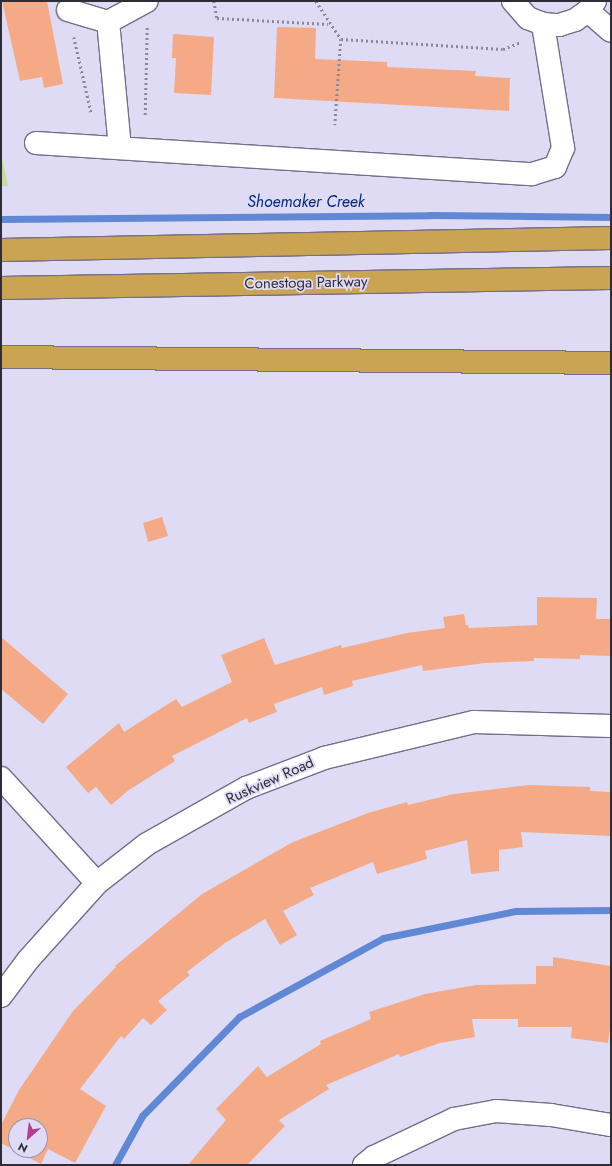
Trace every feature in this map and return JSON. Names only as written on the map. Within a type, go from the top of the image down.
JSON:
[{"type":"highway","points":[[1,250],[611,238]]},
{"type":"highway","name":"Conestoga Parkway","points":[[1,288],[611,278]]},
{"type":"highway","points":[[1,357],[611,363]]},
{"type":"street","points":[[68,10],[108,22],[147,1]]},
{"type":"street","points":[[513,1],[528,18],[543,24],[559,25],[575,20],[591,6],[611,31]]},
{"type":"street","points":[[108,22],[120,148]]},
{"type":"street","points":[[36,143],[532,174],[555,167],[563,148],[543,24]]},
{"type":"street","name":"Ruskview Road","points":[[1,996],[28,960],[97,883],[147,844],[246,788],[324,758],[474,722],[611,726]]},
{"type":"street","points":[[1,778],[97,883]]},
{"type":"street","points":[[364,1165],[374,1157],[454,1119],[496,1111],[551,1115],[611,1125]]},
{"type":"path","points":[[214,1],[218,18],[329,24]]},
{"type":"path","points":[[316,1],[329,24],[341,39],[335,125]]},
{"type":"path","points":[[68,10],[91,112]]},
{"type":"path","points":[[145,115],[148,24]]},
{"type":"path","points":[[341,39],[503,49],[522,42]]},
{"type":"green space","points":[[1,153],[8,186],[1,186]]},
{"type":"building","points":[[2,1],[47,1],[63,84],[44,88],[42,77],[20,81]]},
{"type":"building","points":[[277,27],[316,28],[315,59],[387,62],[387,67],[476,71],[475,76],[510,78],[509,111],[274,98]]},
{"type":"building","points":[[173,34],[214,37],[211,95],[174,93],[176,58],[172,58]]},
{"type":"building","points":[[162,517],[168,536],[148,542],[143,523]]},
{"type":"building","points":[[537,597],[597,598],[596,619],[611,619],[611,656],[580,655],[580,659],[534,658],[534,661],[485,663],[423,671],[422,665],[352,681],[353,686],[324,695],[322,687],[274,704],[277,712],[249,723],[247,718],[172,756],[175,761],[129,790],[111,805],[96,787],[88,793],[66,767],[119,723],[124,732],[176,699],[182,707],[232,682],[221,655],[264,638],[275,665],[341,645],[342,648],[407,633],[445,628],[443,617],[464,614],[466,625],[468,625],[469,628],[537,625]]},
{"type":"building","points":[[1,637],[68,694],[43,724],[1,689]]},
{"type":"building","points":[[529,785],[590,787],[590,791],[611,792],[611,836],[521,832],[523,847],[499,850],[499,871],[471,874],[467,840],[425,851],[427,859],[377,874],[373,862],[310,888],[314,895],[283,911],[297,935],[280,945],[265,919],[225,943],[187,972],[190,975],[158,1001],[167,1010],[151,1025],[143,1018],[124,1039],[121,1036],[80,1089],[106,1106],[75,1163],[48,1149],[48,1118],[8,1118],[8,1147],[1,1143],[1,1125],[19,1090],[73,1011],[116,967],[115,966],[202,894],[293,842],[368,813],[407,802],[408,805],[454,794]]},
{"type":"building","points":[[553,957],[611,966],[611,1021],[608,1043],[571,1038],[572,1027],[518,1027],[518,1019],[472,1019],[475,1037],[440,1043],[400,1057],[399,1054],[326,1085],[329,1089],[279,1120],[285,1126],[247,1165],[188,1165],[226,1120],[216,1109],[258,1066],[267,1077],[321,1044],[320,1041],[371,1019],[369,1012],[425,994],[476,985],[536,984],[536,966],[553,966]]},
{"type":"building","points":[[30,1158],[44,1158],[41,1164]]},
{"type":"waterway","name":"Shoemaker Creek","points":[[1,219],[430,215],[611,217]]},
{"type":"waterway","points":[[115,1165],[142,1116],[239,1017],[383,938],[516,911],[611,910]]}]
